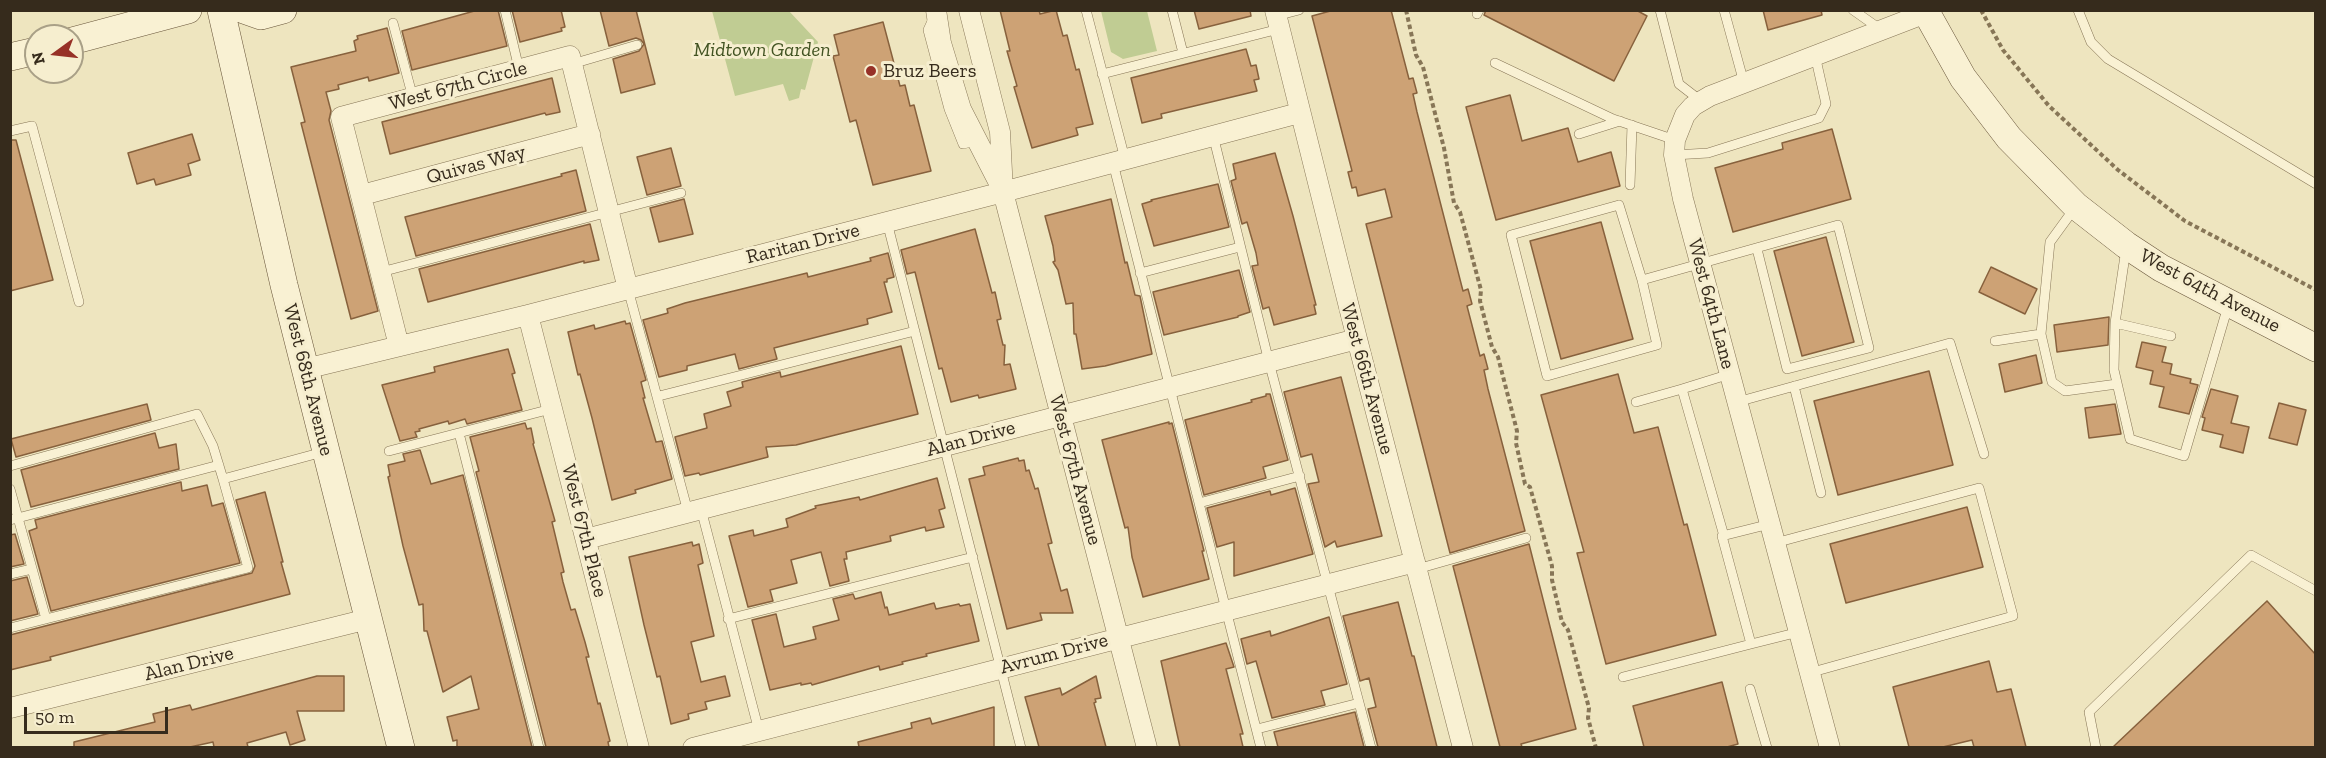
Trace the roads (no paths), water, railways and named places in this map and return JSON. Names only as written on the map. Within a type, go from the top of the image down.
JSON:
[{"type":"street","points":[[84,38],[188,10]]},
{"type":"street","name":"West 68th Avenue","points":[[221,10],[257,172],[305,369],[401,747]]},
{"type":"street","points":[[244,10],[261,16],[283,10]]},
{"type":"street","name":"West 67th Avenue","points":[[969,10],[1000,132],[1003,192],[1147,747]]},
{"type":"street","name":"West 67th Avenue","points":[[936,11],[941,43],[960,109],[1003,192]]},
{"type":"street","points":[[1675,148],[1685,115],[1701,102],[1927,11]]},
{"type":"street","name":"West 64th Avenue","points":[[1927,11],[1963,78],[2009,138],[2076,206],[2126,245],[2161,268],[2316,348]]},
{"type":"street","name":"West 66th Avenue","points":[[1277,19],[1463,747]]},
{"type":"street","name":"West 67th Circle","points":[[399,346],[342,117],[570,56],[572,63]]},
{"type":"street","points":[[572,63],[628,289]]},
{"type":"street","name":"Raritan Drive","points":[[305,369],[528,315],[1003,192],[1299,112]]},
{"type":"street","name":"Quivas Way","points":[[362,195],[590,134]]},
{"type":"street","name":"West 64th Lane","points":[[1675,148],[1700,265],[1830,747]]},
{"type":"street","name":"West 67th Place","points":[[528,315],[639,747]]},
{"type":"street","name":"Alan Drive","points":[[586,539],[1357,339]]},
{"type":"street","name":"Avrum Drive","points":[[693,747],[748,738],[1226,609],[1329,583],[1416,565]]},
{"type":"street","name":"Alan Drive","points":[[10,708],[368,619]]},
{"type":"lane","points":[[505,10],[519,69]]},
{"type":"lane","points":[[1086,10],[1102,74],[1140,273],[1261,747]]},
{"type":"lane","points":[[1172,10],[1183,53]]},
{"type":"lane","points":[[1102,74],[1183,53],[1299,10]]},
{"type":"lane","points":[[1660,10],[1679,84],[1701,102]]},
{"type":"lane","points":[[1724,10],[1744,83]]},
{"type":"lane","points":[[1853,10],[1880,29]]},
{"type":"lane","points":[[2078,10],[2091,42],[2108,59],[2316,184]]},
{"type":"lane","points":[[393,23],[413,98]]},
{"type":"lane","points":[[572,63],[637,45]]},
{"type":"lane","points":[[1495,63],[1632,125],[1675,148],[1708,153],[1819,118],[1826,104],[1815,55]]},
{"type":"lane","points":[[1579,134],[1620,121]]},
{"type":"lane","points":[[1630,185],[1632,125]]},
{"type":"lane","points":[[10,131],[32,126],[79,302]]},
{"type":"lane","points":[[1213,135],[1269,362],[1371,747]]},
{"type":"lane","points":[[381,272],[681,193]]},
{"type":"lane","points":[[1619,205],[1642,280],[1657,345],[1547,376],[1511,236],[1619,205]]},
{"type":"lane","points":[[2076,206],[2050,242],[2041,334],[2052,382],[2065,391],[2117,384]]},
{"type":"lane","points":[[887,222],[1021,747]]},
{"type":"lane","points":[[1642,280],[1838,225],[1869,348],[1787,369],[1757,249]]},
{"type":"lane","points":[[2126,245],[2115,323],[2114,370],[2130,440],[2184,456],[2229,303]]},
{"type":"lane","points":[[1140,273],[1240,247]]},
{"type":"lane","points":[[628,289],[728,619],[748,738]]},
{"type":"lane","points":[[2115,323],[2171,336]]},
{"type":"lane","points":[[659,396],[915,332]]},
{"type":"lane","points":[[1995,341],[2041,334]]},
{"type":"lane","points":[[1737,402],[1950,343],[1983,454]]},
{"type":"lane","points":[[1636,402],[1730,374]]},
{"type":"lane","points":[[1794,386],[1821,493]]},
{"type":"lane","points":[[1682,389],[1724,536],[1722,536],[1750,644]]},
{"type":"lane","points":[[389,451],[551,409]]},
{"type":"lane","points":[[10,466],[197,414],[213,446],[248,568],[10,628]]},
{"type":"lane","points":[[459,433],[539,747]]},
{"type":"lane","points":[[223,479],[326,452]]},
{"type":"lane","points":[[14,519],[219,465]]},
{"type":"lane","points":[[1199,503],[1300,476]]},
{"type":"lane","points":[[1724,536],[1772,534],[1979,488],[2013,616],[1809,673]]},
{"type":"lane","points":[[10,489],[14,519],[32,569],[46,619]]},
{"type":"lane","points":[[1416,565],[1526,538]]},
{"type":"lane","points":[[2096,747],[2089,712],[2251,555],[2316,591]]},
{"type":"lane","points":[[728,619],[973,557]]},
{"type":"lane","points":[[10,574],[32,569]]},
{"type":"lane","points":[[1623,677],[1798,632]]},
{"type":"lane","points":[[1750,689],[1767,747]]},
{"type":"lane","points":[[1257,729],[1359,703]]},
{"type":"place","name":"Bruz Beers","points":[[871,71]]},
{"type":"park label","name":"Midtown Garden","points":[[762,50]]}]
